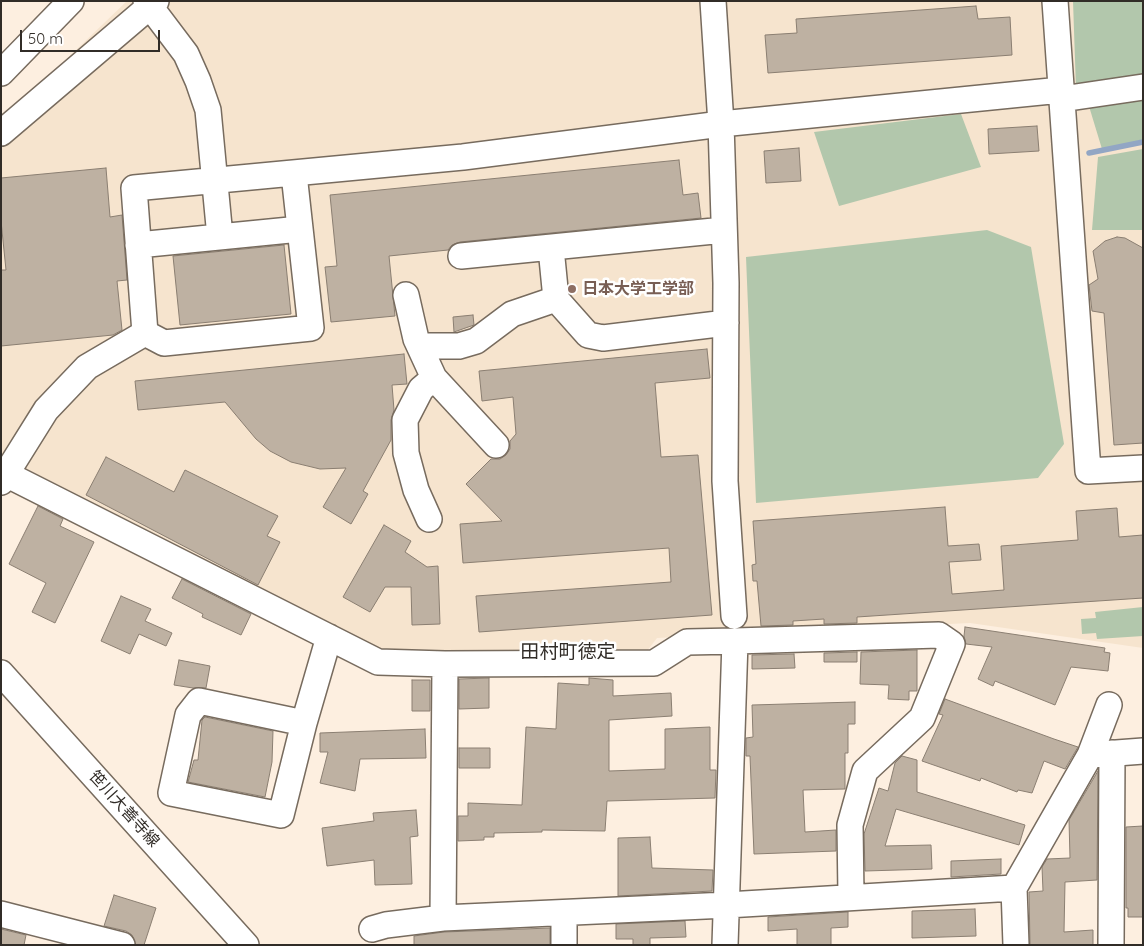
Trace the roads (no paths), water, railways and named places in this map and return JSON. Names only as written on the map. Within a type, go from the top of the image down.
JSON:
[{"type":"street","points":[[1,73],[71,1]]},
{"type":"street","points":[[713,1],[721,124],[724,230],[726,323],[724,480],[734,628],[725,945]]},
{"type":"street","points":[[1055,1],[1088,472],[1143,468]]},
{"type":"street","points":[[1,133],[151,3],[186,54],[198,80],[208,110],[220,237]]},
{"type":"street","points":[[145,333],[134,188],[463,157],[721,124],[1143,86]]},
{"type":"street","points":[[145,333],[164,343],[311,328],[294,174]]},
{"type":"street","points":[[138,245],[300,229]]},
{"type":"street","points":[[461,256],[724,230]]},
{"type":"street","points":[[551,248],[556,299],[588,336],[603,338],[726,323]]},
{"type":"street","points":[[406,295],[420,346],[434,378],[496,445]]},
{"type":"street","points":[[420,346],[459,346],[476,341],[491,332],[512,314],[556,299]]},
{"type":"street","points":[[145,333],[87,367],[46,410],[3,473],[378,662],[445,664],[654,663],[687,642],[734,628],[939,635],[952,644],[922,718],[865,771],[850,825],[851,896]]},
{"type":"street","points":[[429,519],[416,490],[406,453],[405,420],[421,389],[434,378]]},
{"type":"street","points":[[304,723],[200,701],[188,715],[171,793],[281,816],[304,723],[330,637]]},
{"type":"street","points":[[443,918],[445,664]]},
{"type":"street","name":"笹川大善寺線","points":[[1,673],[246,945]]},
{"type":"street","points":[[1109,705],[1101,754],[1111,945]]},
{"type":"street","points":[[1101,754],[1143,751]]},
{"type":"street","points":[[1016,945],[1014,888],[1101,754]]},
{"type":"street","points":[[372,929],[386,925],[443,918],[727,905],[851,896],[1014,888]]},
{"type":"street","points":[[564,913],[564,945]]},
{"type":"street","points":[[1,914],[122,945]]},
{"type":"waterway","points":[[1089,153],[1143,142]]},
{"type":"place","name":"日本大学工学部","points":[[572,289]]},
{"type":"district","name":"田村町徳定","points":[[568,652]]}]
